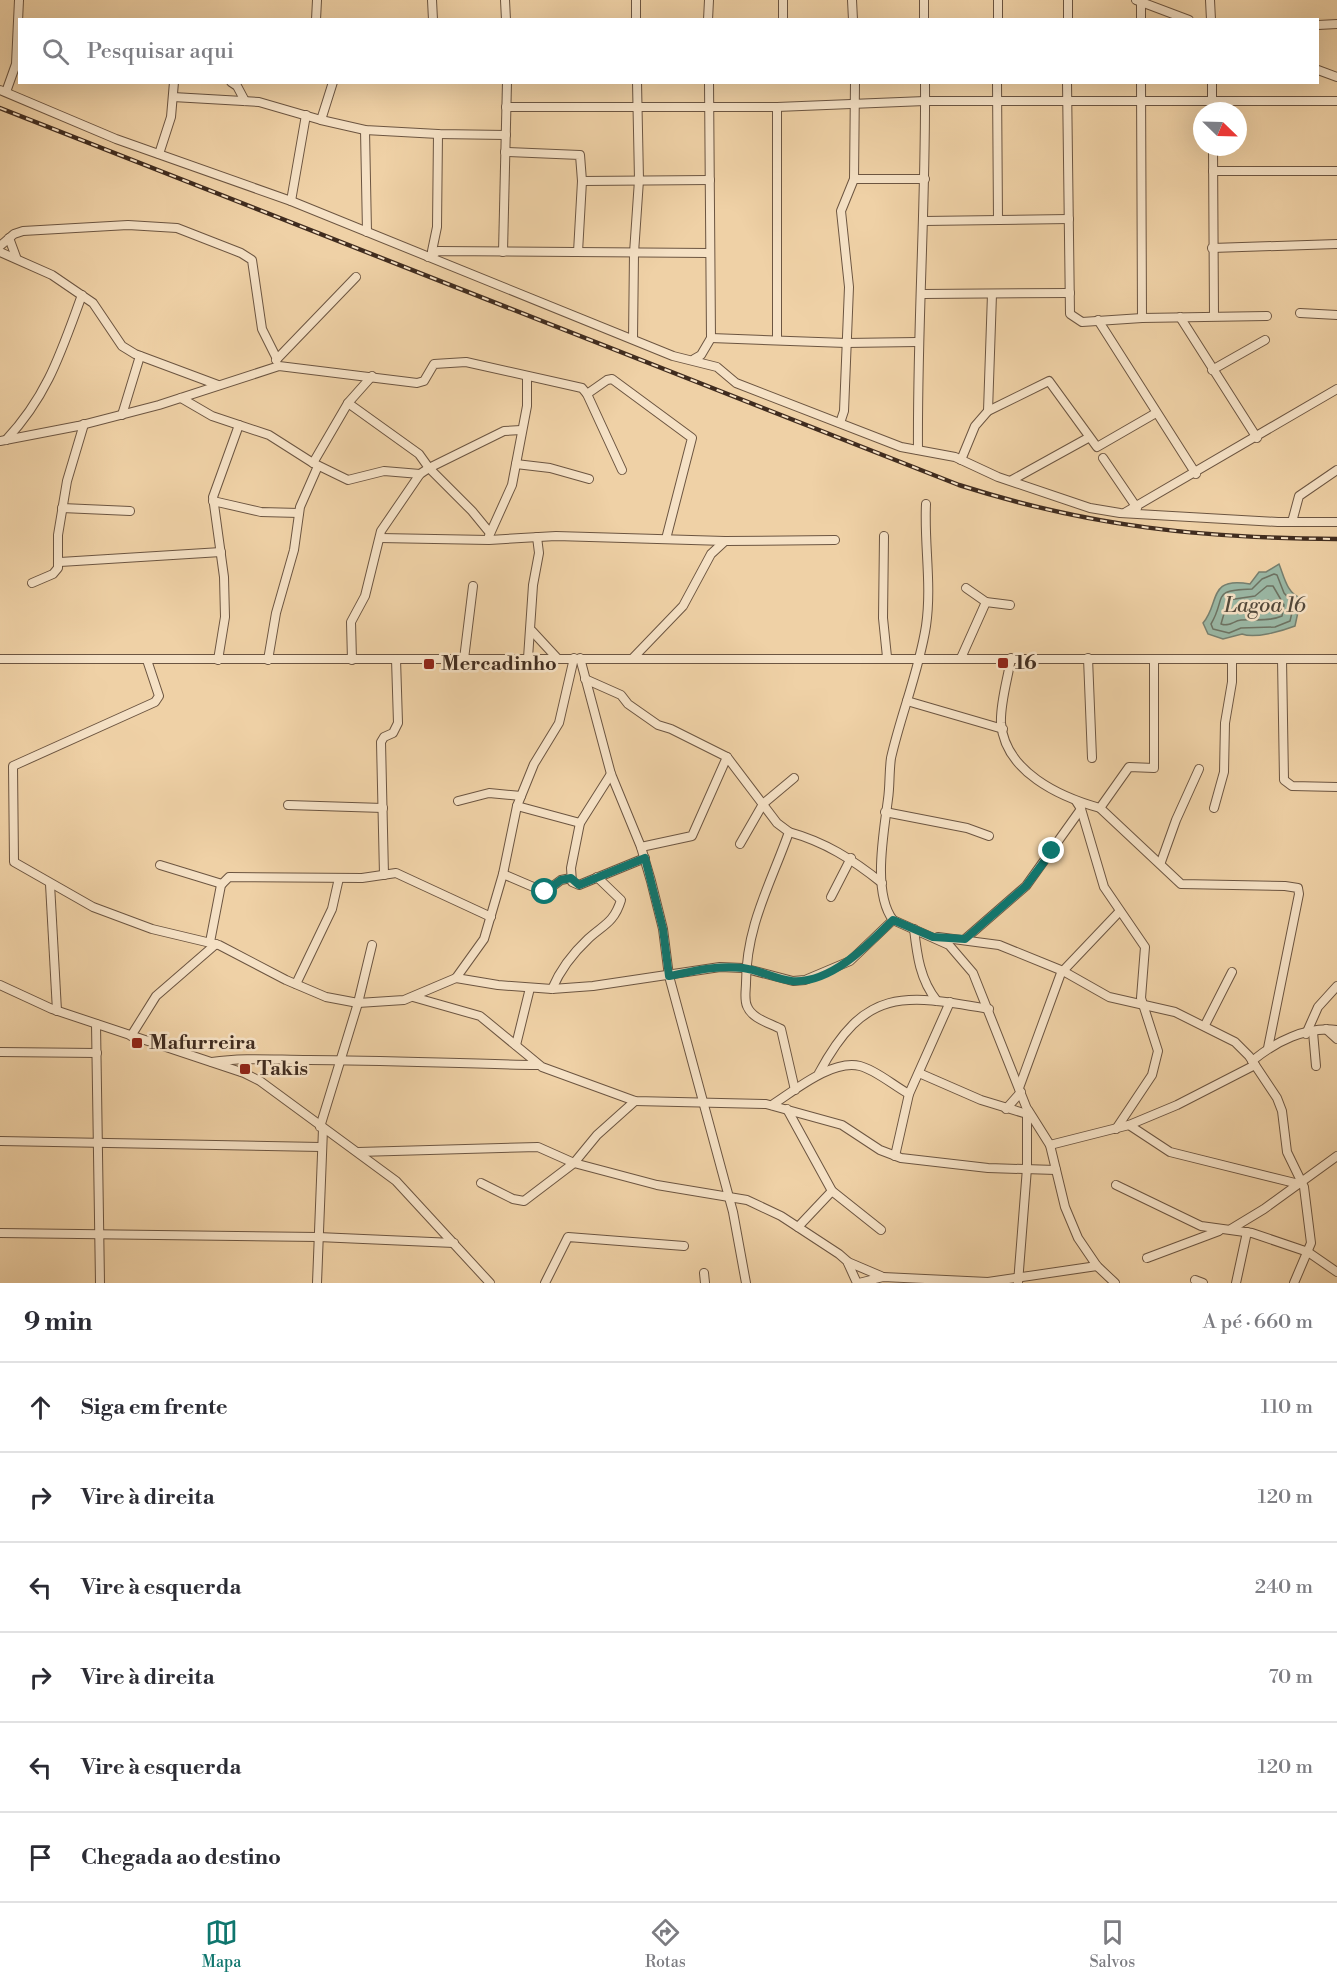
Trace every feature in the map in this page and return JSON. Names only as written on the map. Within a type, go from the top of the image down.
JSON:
[{"type":"street","points":[[18,18],[19,0]]},
{"type":"street","points":[[316,18],[317,0]]},
{"type":"street","points":[[432,0],[433,18]]},
{"type":"street","points":[[505,0],[506,18]]},
{"type":"street","points":[[636,0],[636,18]]},
{"type":"street","points":[[708,0],[708,18]]},
{"type":"street","points":[[783,0],[783,18]]},
{"type":"street","points":[[852,0],[853,18]]},
{"type":"street","points":[[924,0],[924,18]]},
{"type":"street","points":[[998,0],[998,18]]},
{"type":"street","points":[[1068,0],[1068,18]]},
{"type":"street","points":[[1210,0],[1211,18]]},
{"type":"street","points":[[1141,18],[1138,1],[1184,18]]},
{"type":"street","points":[[18,21],[16,64],[3,91],[56,115],[291,201],[409,249],[433,253],[709,253]]},
{"type":"street","points":[[1319,25],[1337,24]]},
{"type":"street","points":[[1319,71],[1337,77]]},
{"type":"street","points":[[159,154],[165,138],[174,84]]},
{"type":"street","points":[[234,84],[245,101]]},
{"type":"street","points":[[321,120],[332,84]]},
{"type":"street","points":[[503,252],[507,84]]},
{"type":"street","points":[[633,339],[634,253],[639,180],[637,84]]},
{"type":"street","points":[[693,360],[701,355],[711,338],[709,84]]},
{"type":"street","points":[[840,423],[844,411],[849,287],[842,211],[854,179],[855,84]]},
{"type":"street","points":[[918,450],[917,342],[922,294],[925,84]]},
{"type":"street","points":[[997,84],[998,220]]},
{"type":"street","points":[[1067,84],[1070,314],[1082,322],[1142,318],[1267,316]]},
{"type":"street","points":[[1141,84],[1142,318]]},
{"type":"street","points":[[1212,84],[1212,102]]},
{"type":"street","points":[[173,97],[259,102],[365,130],[506,135]]},
{"type":"street","points":[[506,107],[777,107],[925,101],[1141,102],[1193,106]]},
{"type":"street","points":[[1247,105],[1337,101]]},
{"type":"street","points":[[777,107],[777,339]]},
{"type":"street","points":[[291,201],[306,115]]},
{"type":"street","points":[[365,130],[366,232]]},
{"type":"street","points":[[433,253],[437,227],[438,134]]},
{"type":"street","points":[[505,153],[578,154],[581,159],[582,182],[578,252]]},
{"type":"street","points":[[1213,156],[1214,316]]},
{"type":"street","points":[[1213,171],[1337,171]]},
{"type":"street","points":[[854,179],[925,179]]},
{"type":"street","points":[[582,182],[710,180]]},
{"type":"street","points":[[924,221],[1069,219]]},
{"type":"street","points":[[0,246],[23,231],[128,225],[177,228],[241,253],[252,260],[262,329],[277,359]]},
{"type":"street","points":[[9,238],[16,257]]},
{"type":"street","points":[[1212,248],[1337,244]]},
{"type":"street","points":[[0,252],[16,257],[52,275],[82,295],[98,309],[123,346],[140,356],[218,385]]},
{"type":"street","points":[[433,253],[673,356],[717,367],[736,383],[901,447],[940,452],[1090,508],[1125,513],[1292,522],[1337,522]]},
{"type":"street","points":[[269,368],[356,277]]},
{"type":"street","points":[[922,294],[1071,293]]},
{"type":"street","points":[[988,411],[992,294]]},
{"type":"street","points":[[3,440],[31,412],[44,391],[82,295]]},
{"type":"street","points":[[1300,314],[1337,315]]},
{"type":"street","points":[[1180,317],[1257,438]]},
{"type":"street","points":[[1098,321],[1196,474]]},
{"type":"street","points":[[711,338],[846,343],[917,342]]},
{"type":"street","points":[[1212,370],[1265,340]]},
{"type":"street","points":[[122,415],[140,356]]},
{"type":"street","points":[[3,440],[122,415],[279,366],[421,382],[434,364],[457,361],[576,386],[587,394],[622,470]]},
{"type":"street","points":[[268,660],[276,613],[294,550],[299,513],[315,465],[348,403],[372,376]]},
{"type":"street","points":[[489,537],[512,485],[527,406],[527,376]]},
{"type":"street","points":[[587,394],[607,380],[612,380],[693,438],[666,539]]},
{"type":"street","points":[[961,460],[975,426],[988,411],[1049,381],[1096,447],[1102,446],[1156,413]]},
{"type":"street","points":[[1125,513],[1196,474],[1337,389]]},
{"type":"street","points":[[180,398],[212,416],[276,439],[315,465],[348,480],[384,471],[420,474]]},
{"type":"street","points":[[348,403],[419,454],[429,468],[472,511],[489,537]]},
{"type":"street","points":[[32,583],[53,574],[60,562],[58,544],[66,481],[84,424]]},
{"type":"street","points":[[218,660],[225,617],[221,552],[213,501],[239,425]]},
{"type":"street","points":[[352,660],[351,622],[365,596],[386,520],[420,474],[429,468],[504,431],[521,430]]},
{"type":"street","points":[[1011,480],[1017,480],[1088,438]]},
{"type":"street","points":[[1103,458],[1137,508]]},
{"type":"street","points":[[516,464],[550,468],[589,478]]},
{"type":"street","points":[[1292,522],[1299,496],[1337,470]]},
{"type":"street","points":[[213,501],[261,512],[299,513]]},
{"type":"street","points":[[926,504],[924,536],[930,574],[920,658],[891,760],[885,812],[882,883],[888,912],[893,920],[949,945],[972,973],[1027,1111],[1050,1145],[1071,1225],[1097,1266],[1115,1283]]},
{"type":"street","points":[[62,508],[130,511]]},
{"type":"street","points":[[884,536],[883,618],[886,657]]},
{"type":"street","points":[[528,658],[532,631],[533,585],[539,553],[537,537]]},
{"type":"street","points":[[380,538],[537,537],[724,542],[835,540]]},
{"type":"street","points":[[633,658],[683,606],[711,554],[724,542]]},
{"type":"street","points":[[60,562],[221,552]]},
{"type":"street","points":[[464,659],[473,586]]},
{"type":"street","points":[[966,588],[986,602],[1010,605]]},
{"type":"street","points":[[961,658],[986,602]]},
{"type":"street","points":[[532,631],[557,658]]},
{"type":"street","points":[[0,659],[886,657],[1337,659]]},
{"type":"street","points":[[577,658],[611,774],[645,858],[663,929],[669,976],[729,1197],[746,1283]]},
{"type":"street","points":[[147,660],[159,696],[155,702],[13,766],[14,862],[50,884],[120,918],[152,929],[213,943],[326,997],[358,1003],[404,1000],[456,978],[484,939],[503,874],[517,806],[534,764],[559,723],[577,658]]},
{"type":"street","points":[[1011,658],[1001,722],[1006,742],[1022,767],[1042,784],[1076,801],[1100,808],[1161,862],[1178,882],[1185,885],[1298,888],[1299,894],[1268,1048]]},
{"type":"street","points":[[1088,658],[1092,758]]},
{"type":"street","points":[[384,875],[381,742],[384,737],[393,733],[398,723],[396,659]]},
{"type":"street","points":[[1100,808],[1129,767],[1154,768],[1154,659]]},
{"type":"street","points":[[1214,808],[1224,772],[1225,723],[1232,682],[1232,659]]},
{"type":"street","points":[[1282,659],[1284,780],[1292,786],[1337,787]]},
{"type":"street","points":[[585,679],[621,695],[628,704],[658,725],[727,757],[777,824],[789,832],[820,842],[851,858],[882,883]]},
{"type":"street","points":[[907,701],[1003,729]]},
{"type":"street","points":[[641,847],[692,836],[727,757]]},
{"type":"street","points":[[1161,862],[1176,820],[1199,769]]},
{"type":"street","points":[[571,878],[580,823],[611,774]]},
{"type":"street","points":[[740,843],[763,804],[794,778]]},
{"type":"street","points":[[458,801],[489,793],[521,796]]},
{"type":"street","points":[[1076,801],[1081,809],[1104,887],[1146,950],[1141,991],[1155,1039],[1157,1060],[1152,1075],[1116,1129]]},
{"type":"street","points":[[288,805],[383,808]]},
{"type":"street","points":[[517,806],[580,823]]},
{"type":"street","points":[[965,939],[1026,886],[1081,809]]},
{"type":"street","points":[[885,812],[967,828],[989,836]]},
{"type":"street","points":[[789,832],[755,916],[746,969],[747,1008],[763,1022],[781,1029],[795,1090]]},
{"type":"street","points":[[571,878],[579,885],[645,858]]},
{"type":"street","points":[[831,897],[851,858]]},
{"type":"street","points":[[160,865],[222,884]]},
{"type":"street","points":[[131,1036],[156,996],[213,943],[222,884],[229,877],[339,878],[378,877],[396,873],[491,917]]},
{"type":"street","points":[[503,874],[545,892],[561,880],[571,878]]},
{"type":"street","points":[[552,989],[565,963],[590,937],[605,928],[619,906],[621,900],[597,877]]},
{"type":"street","points":[[296,984],[332,909],[339,878]]},
{"type":"street","points":[[50,884],[57,1011]]},
{"type":"street","points":[[1006,1109],[1020,1090],[1063,971],[1119,912]]},
{"type":"street","points":[[456,978],[552,989],[669,976],[720,967],[746,969],[793,981],[805,980],[850,961],[893,920]]},
{"type":"street","points":[[914,929],[920,969],[928,989],[937,1001]]},
{"type":"street","points":[[933,937],[965,939],[999,945],[1063,971],[1109,997],[1144,1007],[1175,1012],[1235,1042],[1254,1063],[1277,1098],[1282,1111],[1287,1152],[1301,1183],[1311,1243],[1294,1283]]},
{"type":"street","points":[[317,1283],[322,1128],[372,945]]},
{"type":"street","points":[[1205,1025],[1232,972]]},
{"type":"street","points":[[0,985],[57,1011],[260,1081],[396,1181],[490,1283]]},
{"type":"street","points":[[1316,1066],[1309,1033],[1318,1007],[1337,986]]},
{"type":"street","points":[[516,1045],[530,988]]},
{"type":"street","points":[[413,997],[484,1018],[538,1065],[555,1074],[635,1101],[704,1101],[771,1105],[842,1125],[880,1150],[895,1156],[988,1168],[1056,1170]]},
{"type":"street","points":[[819,1073],[831,1051],[850,1028],[860,1018],[886,1002],[915,998],[988,1010]]},
{"type":"street","points":[[895,1156],[909,1094],[950,1002]]},
{"type":"street","points":[[96,1024],[100,1283]]},
{"type":"street","points":[[1326,1029],[1337,1039]]},
{"type":"street","points":[[1050,1145],[1130,1125],[1233,1078],[1254,1063],[1268,1048],[1283,1039],[1326,1029],[1337,1029]]},
{"type":"street","points":[[0,1052],[97,1053]]},
{"type":"street","points":[[210,1062],[246,1058],[538,1065]]},
{"type":"street","points":[[771,1105],[819,1073],[858,1066],[909,1094]]},
{"type":"street","points":[[919,1073],[1006,1109],[1027,1111]]},
{"type":"street","points":[[481,1183],[513,1199],[524,1201],[574,1163],[597,1135],[635,1101]]},
{"type":"street","points":[[786,1109],[832,1191],[881,1230]]},
{"type":"street","points":[[1018,1280],[1027,1168],[1027,1111]]},
{"type":"street","points":[[1130,1125],[1170,1152],[1301,1183]]},
{"type":"street","points":[[0,1141],[321,1148]]},
{"type":"street","points":[[357,1152],[530,1146],[574,1163],[657,1185],[747,1200],[798,1227],[847,1261],[883,1277]]},
{"type":"street","points":[[1147,1258],[1226,1230],[1301,1183],[1337,1156]]},
{"type":"street","points":[[1116,1185],[1201,1226],[1247,1232],[1308,1252],[1337,1272]]},
{"type":"street","points":[[798,1227],[832,1191]]},
{"type":"street","points":[[1236,1283],[1247,1232]]},
{"type":"street","points":[[0,1233],[318,1237],[454,1243]]},
{"type":"street","points":[[545,1283],[568,1238],[684,1246]]},
{"type":"street","points":[[847,1261],[858,1283],[883,1277],[988,1282],[1018,1280],[1097,1266]]},
{"type":"street","points":[[704,1273],[705,1283]]},
{"type":"street","points":[[1195,1280],[1203,1283]]},
{"type":"water","name":"Lagoa 16","points":[[1279,564],[1289,589],[1301,598],[1295,626],[1268,634],[1254,636],[1242,634],[1223,639],[1208,634],[1203,623],[1221,588],[1227,584],[1250,584],[1259,572],[1266,572]]},
{"type":"railway","points":[[0,108],[959,485],[1054,511],[1146,527],[1239,536],[1337,539]]},
{"type":"place","name":"16","points":[[1003,663]]},
{"type":"place","name":"Mercadinho","points":[[429,664]]},
{"type":"place","name":"Mafurreira","points":[[137,1043]]},
{"type":"place","name":"Takis","points":[[245,1069]]},
{"type":"route","points":[[545,892],[549,892],[561,880],[571,878],[572,882],[579,885],[645,858],[663,929],[669,976],[720,967],[743,968],[793,981],[805,980],[850,961],[893,920],[933,937],[965,939],[1026,886],[1052,851]]}]
